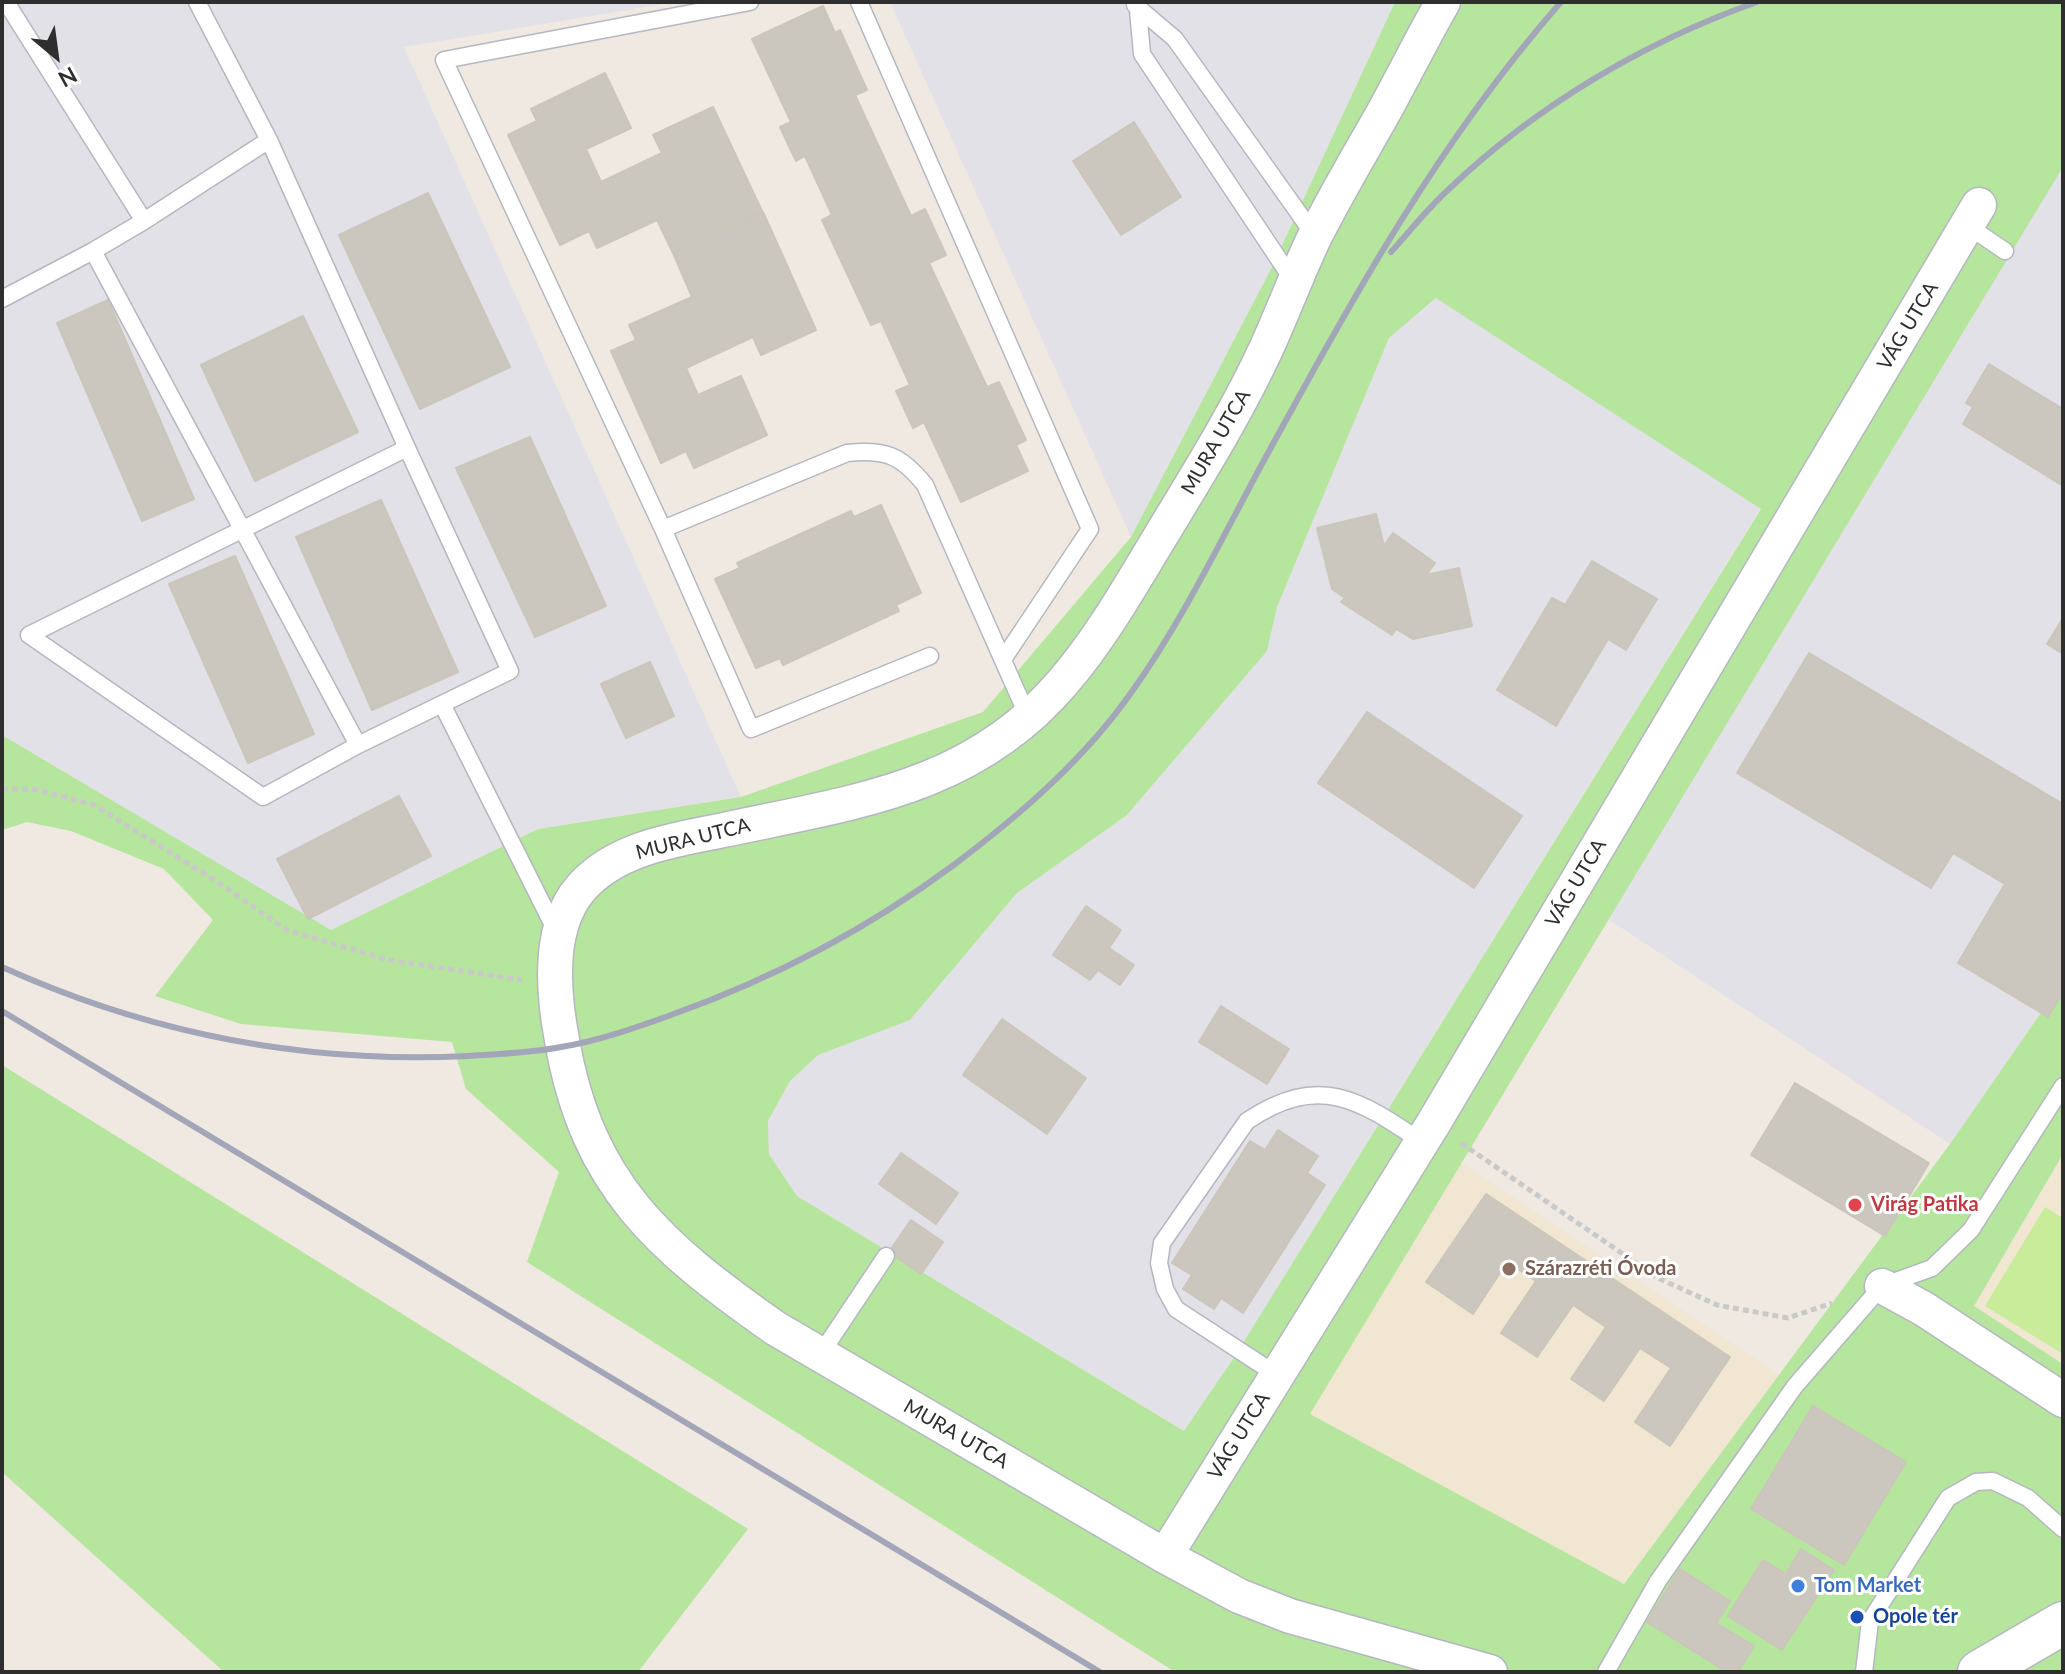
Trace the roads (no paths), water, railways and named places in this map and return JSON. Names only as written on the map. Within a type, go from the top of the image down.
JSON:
[{"type":"street","name":"MURA UTCA","points":[[1443,2],[1315,236],[1268,345],[1230,422],[1099,638],[1063,683],[1029,719],[986,751],[923,782],[867,799],[665,842],[628,854],[598,871],[578,891],[567,910],[559,937],[555,985],[563,1047],[576,1103],[592,1142],[624,1198],[684,1262],[775,1328],[1239,1596],[1290,1616],[1490,1672]]},
{"type":"street","name":"VÁG UTCA","points":[[1165,1556],[1428,1133],[1974,216]]},
{"type":"street","points":[[1882,1286],[1924,1309],[2063,1400]]},
{"type":"street","points":[[2001,1667],[2063,1623]]},
{"type":"lane","points":[[6,2],[144,221]]},
{"type":"lane","points":[[197,2],[269,140],[510,671],[358,745],[263,797],[29,635],[407,448]]},
{"type":"lane","points":[[750,2],[444,60],[663,529],[751,729],[930,656]]},
{"type":"lane","points":[[859,2],[1090,529],[1004,658]]},
{"type":"lane","points":[[1136,6],[1175,39],[1315,236]]},
{"type":"lane","points":[[1136,6],[1142,54],[1294,282]]},
{"type":"lane","points":[[2,299],[144,221],[269,140]]},
{"type":"lane","points":[[1974,216],[2005,251]]},
{"type":"lane","points":[[93,251],[358,745]]},
{"type":"lane","points":[[663,529],[847,453],[871,450],[892,455],[911,467],[925,485],[1029,719]]},
{"type":"lane","points":[[442,704],[559,937]]},
{"type":"lane","points":[[1606,1672],[1658,1581],[1795,1386],[1882,1286],[1932,1268],[1971,1230],[2063,1086]]},
{"type":"lane","points":[[1277,1375],[1176,1309],[1165,1289],[1159,1263],[1162,1243],[1247,1121],[1266,1108],[1297,1098],[1326,1095],[1345,1098],[1428,1133]]},
{"type":"lane","points":[[820,1355],[886,1256]]},
{"type":"lane","points":[[1864,1672],[1870,1621],[1948,1498],[1976,1482],[1993,1481],[2028,1498],[2063,1529]]},
{"type":"railway","points":[[2,967],[114,1010],[229,1040],[347,1055],[503,1054],[589,1041],[709,1001],[782,969],[888,910],[1004,826],[1051,784],[1115,715],[1185,608],[1329,343],[1399,224],[1475,110],[1561,2]]},
{"type":"railway","points":[[1391,252],[1449,189],[1518,130],[1555,104],[1593,79],[1673,36],[1757,2]]},
{"type":"railway","points":[[2,1011],[1100,1672]]},
{"type":"place","name":"Virág Patika","points":[[1855,1205]]},
{"type":"place","name":"Szárazréti Óvoda","points":[[1509,1269]]},
{"type":"place","name":"Tom Market","points":[[1798,1586]]},
{"type":"place","name":"Opole tér","points":[[1857,1617]]}]
